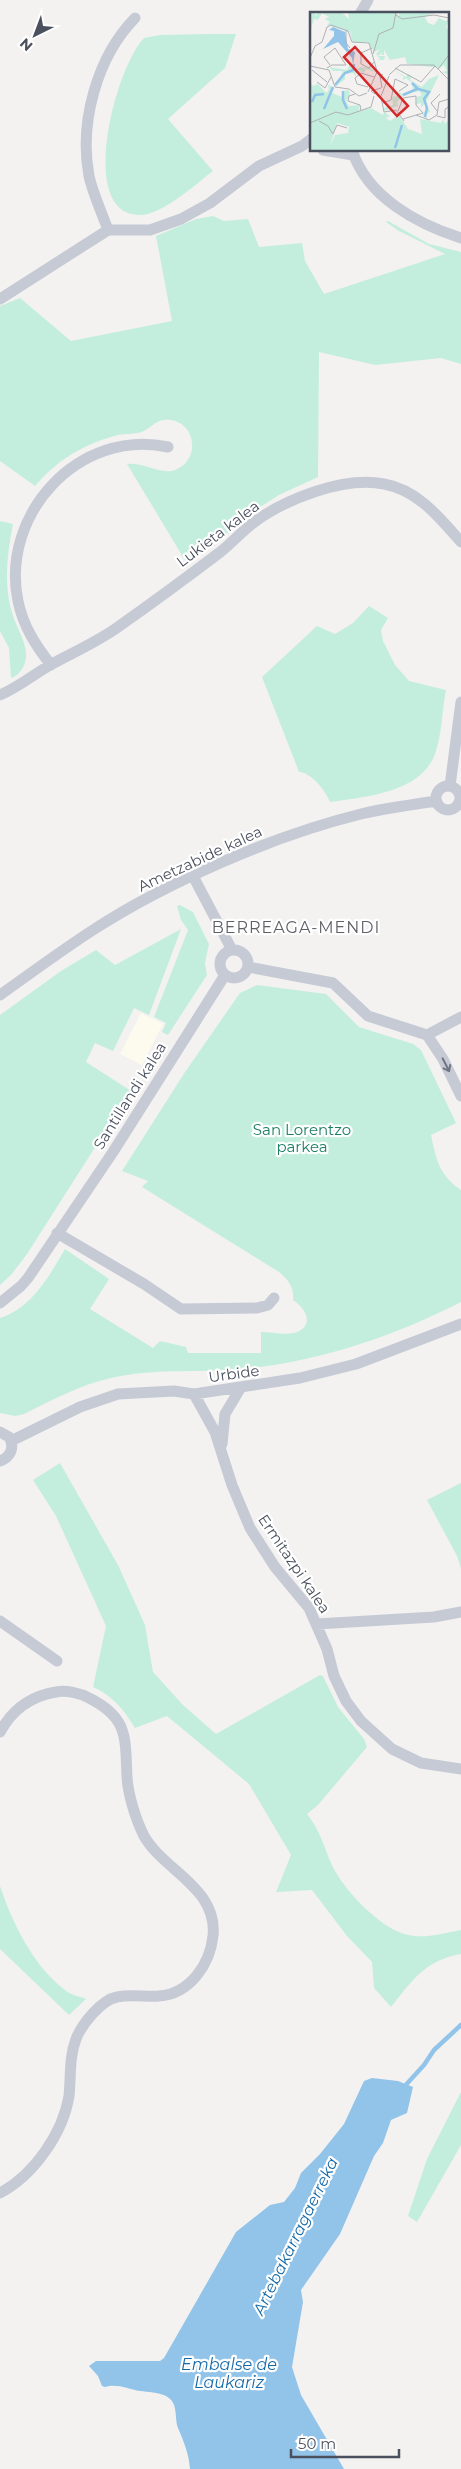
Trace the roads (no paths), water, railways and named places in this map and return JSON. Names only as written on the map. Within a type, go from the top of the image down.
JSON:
[{"type":"street","points":[[361,12],[368,0]]},
{"type":"street","points":[[108,230],[89,178],[86,155],[87,128],[98,79],[115,44],[135,18]]},
{"type":"street","points":[[0,298],[84,248],[108,230],[150,230],[181,219],[210,202],[259,166],[308,144]]},
{"type":"street","points":[[333,151],[352,153],[371,183],[390,202],[428,226],[461,238]]},
{"type":"street","points":[[52,665],[36,646],[25,624],[18,602],[15,581],[16,558],[21,536],[30,515],[41,496],[57,478],[74,465],[96,453],[116,447],[153,444],[168,447]]},
{"type":"street","name":"Lukieta kalea","points":[[0,695],[84,649],[116,629],[220,552],[253,523],[289,500],[338,484],[382,483],[416,497],[437,515],[461,542]]},
{"type":"street","points":[[450,786],[461,702]]},
{"type":"street","points":[[450,786],[459,792],[459,807],[446,810],[440,807],[436,801],[439,789],[450,786]]},
{"type":"street","name":"Ametzabide kalea","points":[[0,995],[94,929],[192,876],[272,842],[352,816],[436,801]]},
{"type":"street","points":[[192,876],[232,950]]},
{"type":"street","points":[[232,950],[245,954],[248,967],[239,977],[225,975],[220,962],[224,954],[232,950]]},
{"type":"street","points":[[248,967],[333,983],[368,1016],[427,1036],[443,1059],[461,1096]]},
{"type":"street","name":"Santillandi kalea","points":[[0,1302],[21,1286],[118,1144],[225,975]]},
{"type":"street","points":[[427,1036],[461,1016]]},
{"type":"street","points":[[57,1233],[144,1284],[181,1309],[257,1308],[268,1305],[274,1298]]},
{"type":"street","name":"Urbide","points":[[11,1441],[80,1407],[118,1394],[174,1391],[194,1394],[240,1389],[300,1378],[356,1364],[461,1324]]},
{"type":"street","name":"Ermitazpi kalea","points":[[222,1453],[222,1431],[225,1414],[240,1389]]},
{"type":"street","points":[[206,1412],[216,1392]]},
{"type":"street","name":"Ermitazpi kalea","points":[[216,1392],[225,1414]]},
{"type":"street","name":"Ermitazpi kalea","points":[[194,1394],[206,1412],[232,1485],[250,1528],[275,1567],[309,1608],[327,1649],[334,1676],[346,1700],[361,1721],[392,1749],[421,1763],[461,1769]]},
{"type":"street","points":[[0,1432],[9,1437],[11,1441],[11,1452],[5,1459],[0,1461]]},
{"type":"street","points":[[317,1624],[434,1617],[461,1612]]},
{"type":"street","points":[[0,1621],[57,1661]]},
{"type":"street","points":[[0,1732],[6,1722],[23,1705],[40,1695],[61,1691],[84,1695],[107,1707],[124,1734],[129,1788],[143,1834],[152,1848],[190,1882],[205,1902],[213,1919],[213,1935],[210,1954],[203,1967],[181,1990],[162,1996],[116,1996],[91,2014],[75,2040],[68,2096],[58,2128],[49,2145],[32,2167],[8,2189],[0,2193]]},
{"type":"water","name":"Embalse de Laukariz","points":[[372,2078],[398,2081],[413,2087],[407,2113],[391,2120],[383,2143],[374,2156],[340,2234],[301,2290],[303,2302],[292,2367],[301,2395],[344,2469],[190,2469],[187,2453],[177,2424],[173,2402],[166,2396],[156,2393],[118,2386],[102,2386],[98,2376],[89,2366],[96,2361],[160,2361],[164,2358],[236,2232],[270,2205],[284,2202],[295,2188],[301,2173],[320,2154],[344,2124],[364,2081]]},
{"type":"waterway","name":"Artebakarragaerreka","points":[[403,2088],[424,2065],[434,2050],[461,2025]]},
{"type":"district","name":"BERREAGA-MENDI","points":[[296,927]]},
{"type":"park label","name":"San Lorentzo parkea","points":[[302,1138]]}]
